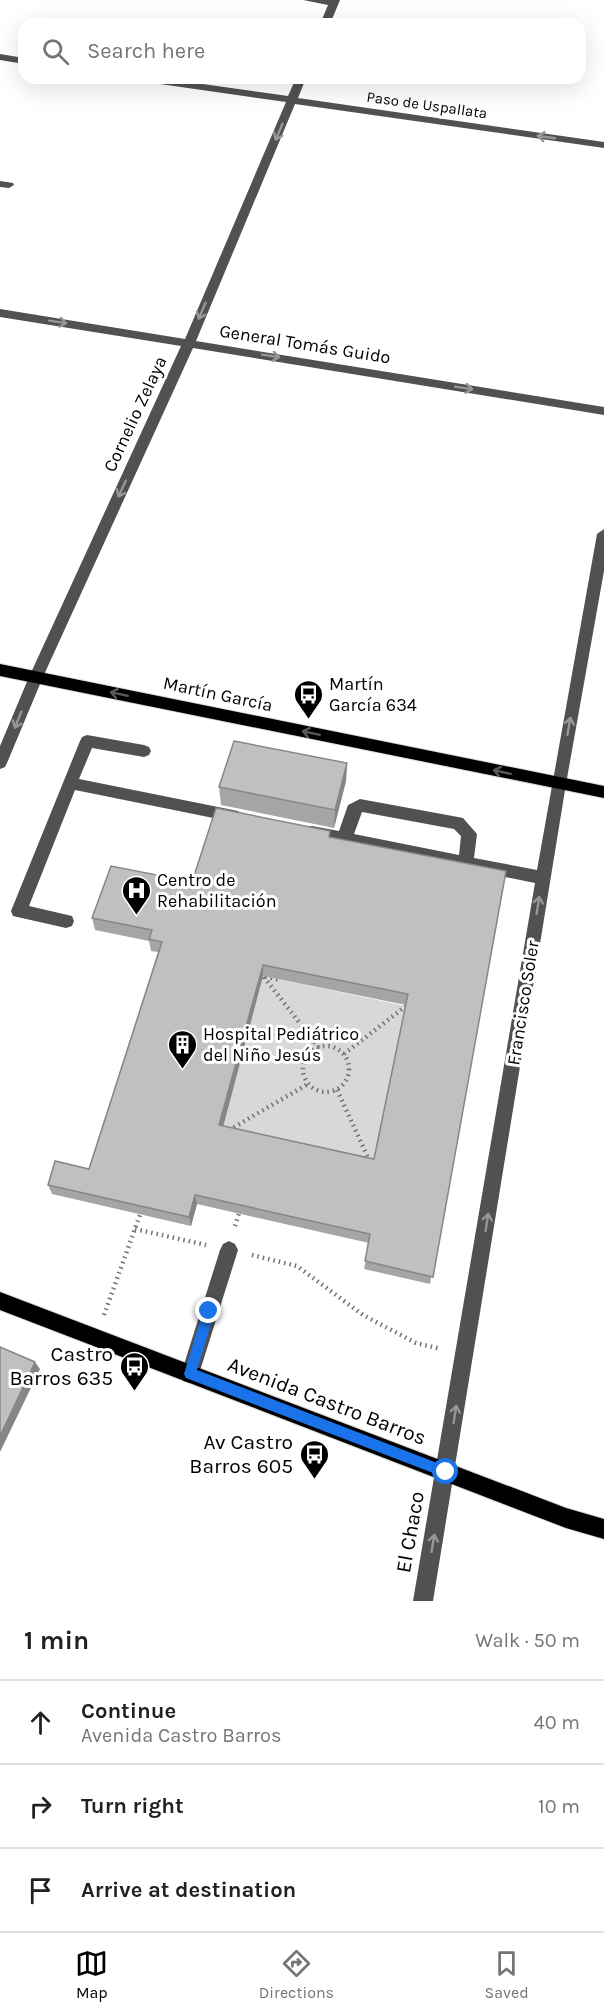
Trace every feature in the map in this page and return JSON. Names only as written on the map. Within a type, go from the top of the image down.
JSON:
[{"type":"main road","name":"Martín García","points":[[0,670],[604,792]]},
{"type":"main road","name":"Avenida Castro Barros","points":[[0,1301],[566,1518],[604,1529]]},
{"type":"street","points":[[308,0],[334,2],[327,18]]},
{"type":"street","points":[[0,57],[18,60]]},
{"type":"street","name":"Paso de Uspallata","points":[[179,84],[604,145]]},
{"type":"street","name":"Cornelio Zelaya","points":[[0,764],[36,677],[189,343],[299,84]]},
{"type":"street","name":"General Tomás Guido","points":[[0,313],[604,411]]},
{"type":"street","name":"Francisco Soler","points":[[446,1472],[543,878],[604,534]]},
{"type":"street","points":[[66,921],[19,911],[87,741],[144,751]]},
{"type":"street","points":[[71,783],[253,820]]},
{"type":"street","points":[[345,838],[353,809],[360,805],[458,823],[469,834],[466,863]]},
{"type":"street","points":[[299,829],[543,878]]},
{"type":"street","points":[[190,1374],[229,1250]]},
{"type":"street","name":"El Chaco","points":[[423,1601],[446,1472]]},
{"type":"path","points":[[263,976],[285,981]]},
{"type":"path","points":[[260,988],[263,976]]},
{"type":"path","points":[[263,976],[319,1048]]},
{"type":"path","points":[[395,1003],[406,1005]]},
{"type":"path","points":[[344,1054],[406,1005]]},
{"type":"path","points":[[404,1017],[406,1005]]},
{"type":"path","points":[[319,1048],[334,1048],[344,1054],[350,1072],[344,1085],[337,1090],[321,1092],[303,1078],[303,1063],[311,1051],[319,1048]]},
{"type":"path","points":[[221,1135],[308,1084]]},
{"type":"path","points":[[337,1090],[373,1168]]},
{"type":"path","points":[[221,1135],[224,1124]]},
{"type":"path","points":[[221,1135],[232,1138]]},
{"type":"path","points":[[373,1168],[375,1156]]},
{"type":"path","points":[[361,1166],[373,1168]]},
{"type":"path","points":[[96,1339],[144,1203]]},
{"type":"path","points":[[135,1229],[297,1266],[363,1315],[416,1343],[465,1354]]},
{"type":"shaded area","points":[[263,976],[406,1006],[373,1168],[221,1135]]},
{"type":"building","points":[[234,741],[347,763],[335,810],[219,787]]},
{"type":"building","name":"Hospital Pediátrico del Niño Jesús","points":[[216,808],[330,831],[329,837],[506,871],[433,1277],[365,1261],[370,1234],[195,1195],[189,1217],[48,1185],[55,1161],[89,1169],[162,942],[149,939],[152,930],[92,918],[111,866],[192,882]],"holes":[[[263,965],[408,994],[374,1159],[219,1125]]]},
{"type":"building","points":[[0,1347],[35,1362],[0,1436]]},
{"type":"place","name":"Martín García 634","points":[[308,720]]},
{"type":"place","name":"Centro de Rehabilitación","points":[[136,916]]},
{"type":"place","name":"Hospital Pediátrico del Niño Jesús","points":[[182,1070]]},
{"type":"place","name":"Castro Barros 635","points":[[134,1392]]},
{"type":"place","name":"Av Castro Barros 605","points":[[314,1480]]},
{"type":"route","points":[[209,1311],[190,1374],[446,1472]]}]
